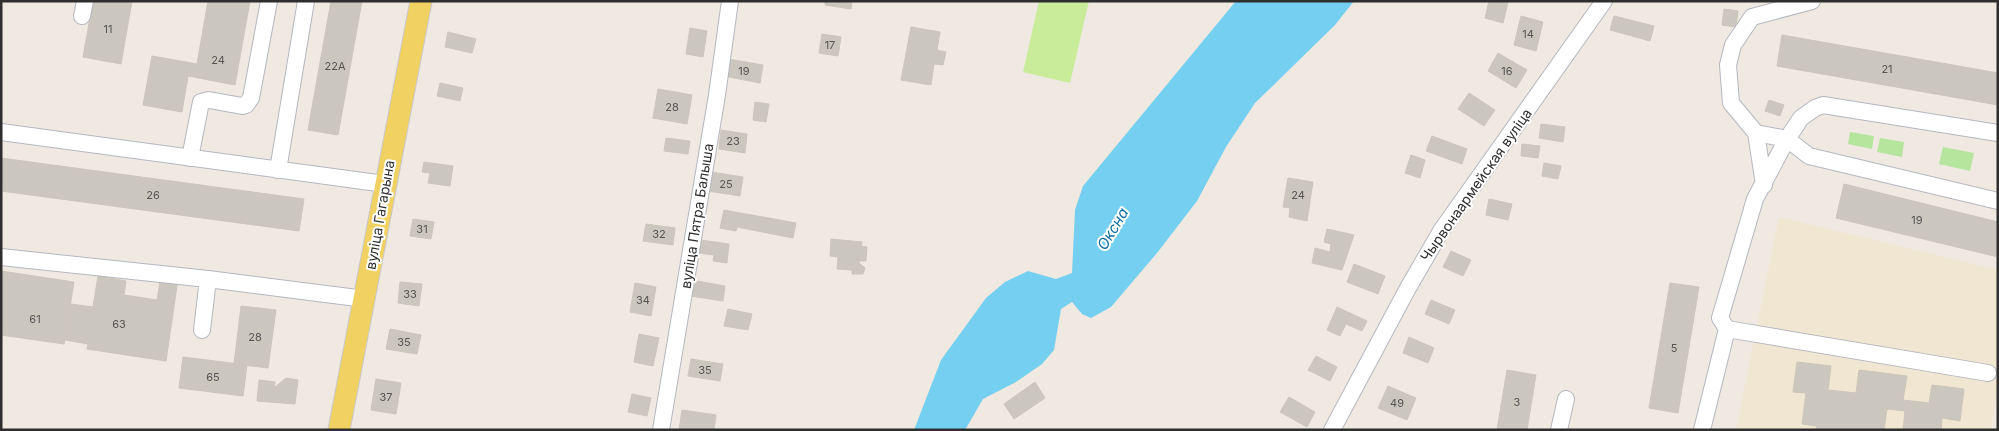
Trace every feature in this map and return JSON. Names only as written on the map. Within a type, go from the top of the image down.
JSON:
[{"type":"main road","name":"вуліца Гагарына","points":[[339,430],[420,1]]},
{"type":"street","points":[[190,158],[202,102],[209,100],[242,106],[246,105],[251,98],[269,1]]},
{"type":"street","points":[[278,170],[306,1]]},
{"type":"street","name":"вуліца Пятра Балыша","points":[[661,430],[717,95],[730,1]]},
{"type":"street","name":"Чырвонаармейская вуліца","points":[[1332,430],[1408,288],[1441,231],[1604,1]]},
{"type":"street","points":[[1764,185],[1756,133],[1731,103],[1728,66],[1733,45],[1752,17],[1812,1]]},
{"type":"street","points":[[1702,430],[1727,329],[1720,318],[1755,199],[1787,139],[1802,118],[1815,108],[1823,105],[1998,133]]},
{"type":"street","points":[[1,132],[385,184]]},
{"type":"street","points":[[1756,133],[1787,139],[1809,156],[1998,201]]},
{"type":"street","points":[[1,257],[365,298]]},
{"type":"street","points":[[202,330],[208,279]]},
{"type":"street","points":[[1727,329],[1988,373]]},
{"type":"street","points":[[1559,430],[1566,399]]},
{"type":"shaded area","points":[[1779,217],[1998,270],[1998,386],[1991,430],[1736,430]]},
{"type":"green space","points":[[1039,1],[1089,1],[1070,83],[1023,72]]},
{"type":"green space","points":[[1850,132],[1874,136],[1872,149],[1848,144]]},
{"type":"green space","points":[[1880,138],[1904,142],[1902,157],[1877,152]]},
{"type":"green space","points":[[1943,147],[1974,153],[1970,171],[1939,164]]},
{"type":"water","name":"Оксна","points":[[1236,1],[1354,1],[1335,25],[1255,103],[1226,147],[1197,201],[1157,253],[1111,307],[1091,318],[1082,314],[1072,302],[1061,309],[1054,350],[1042,364],[1016,382],[983,399],[965,430],[914,430],[941,360],[986,298],[1005,282],[1028,271],[1056,279],[1072,273],[1075,210],[1083,186]]},
{"type":"building","points":[[93,1],[132,1],[121,64],[83,57]]},
{"type":"building","points":[[208,1],[250,1],[235,85],[188,76],[182,112],[143,105],[152,56],[197,64]]},
{"type":"building","points":[[331,1],[362,1],[338,135],[308,130]]},
{"type":"building","points":[[825,1],[852,1],[851,9],[825,5]]},
{"type":"building","points":[[1489,1],[1508,2],[1503,23],[1485,18]]},
{"type":"building","points":[[1724,9],[1738,11],[1736,27],[1722,25]]},
{"type":"building","points":[[1521,16],[1543,22],[1536,51],[1514,45]]},
{"type":"building","points":[[1614,16],[1654,26],[1650,41],[1610,30]]},
{"type":"building","points":[[911,27],[940,32],[937,50],[946,52],[943,65],[934,64],[931,85],[901,80]]},
{"type":"building","points":[[690,28],[707,31],[703,57],[686,54]]},
{"type":"building","points":[[448,32],[476,39],[472,53],[445,47]]},
{"type":"building","points":[[822,34],[841,37],[838,56],[819,53]]},
{"type":"building","points":[[1782,35],[1998,73],[1998,105],[1777,66]]},
{"type":"building","points":[[1498,53],[1527,70],[1516,88],[1488,71]]},
{"type":"building","points":[[728,59],[763,65],[760,83],[724,76]]},
{"type":"building","points":[[440,83],[463,88],[460,101],[437,96]]},
{"type":"building","points":[[658,89],[692,95],[687,124],[653,118]]},
{"type":"building","points":[[1469,93],[1495,110],[1484,126],[1458,109]]},
{"type":"building","points":[[1769,100],[1784,105],[1780,116],[1765,111]]},
{"type":"building","points":[[755,102],[769,104],[766,122],[753,120]]},
{"type":"building","points":[[1541,124],[1565,127],[1563,142],[1539,138]]},
{"type":"building","points":[[721,130],[747,134],[745,153],[719,149]]},
{"type":"building","points":[[1432,136],[1467,149],[1462,164],[1426,151]]},
{"type":"building","points":[[666,138],[690,141],[688,154],[664,151]]},
{"type":"building","points":[[1522,144],[1540,146],[1538,158],[1521,156]]},
{"type":"building","points":[[1411,155],[1425,160],[1420,178],[1405,173]]},
{"type":"building","points":[[1,158],[304,199],[299,231],[1,191]]},
{"type":"building","points":[[424,162],[453,166],[450,186],[428,183],[430,173],[422,172]]},
{"type":"building","points":[[1544,163],[1561,166],[1558,179],[1542,176]]},
{"type":"building","points":[[711,172],[743,177],[740,196],[708,191]]},
{"type":"building","points":[[1288,178],[1313,182],[1307,221],[1289,217],[1290,208],[1283,207]]},
{"type":"building","points":[[1844,184],[1998,222],[1998,257],[1836,218]]},
{"type":"building","points":[[1489,199],[1512,204],[1508,220],[1486,215]]},
{"type":"building","points":[[724,210],[796,223],[793,238],[737,227],[736,231],[720,228]]},
{"type":"building","points":[[413,219],[434,222],[431,239],[410,236]]},
{"type":"building","points":[[646,224],[675,228],[673,245],[643,241]]},
{"type":"building","points":[[1327,229],[1354,235],[1342,270],[1312,263],[1315,248],[1330,252],[1331,244],[1324,242]]},
{"type":"building","points":[[831,239],[862,242],[861,246],[867,247],[866,261],[859,261],[865,268],[863,274],[852,274],[852,270],[837,269],[838,257],[830,256]]},
{"type":"building","points":[[700,240],[729,244],[727,263],[713,261],[714,255],[698,253]]},
{"type":"building","points":[[1451,251],[1471,260],[1463,276],[1443,267]]},
{"type":"building","points":[[1354,264],[1385,276],[1378,294],[1347,282]]},
{"type":"building","points":[[1,271],[74,282],[64,344],[1,335]]},
{"type":"building","points":[[98,276],[126,281],[124,295],[157,300],[161,276],[178,279],[166,361],[87,349],[88,344],[65,340],[71,304],[93,307]]},
{"type":"building","points":[[686,279],[725,286],[723,301],[684,295]]},
{"type":"building","points":[[400,282],[422,284],[419,306],[398,303]]},
{"type":"building","points":[[635,283],[656,287],[651,316],[630,312]]},
{"type":"building","points":[[1670,283],[1699,287],[1678,413],[1649,408]]},
{"type":"building","points":[[1431,300],[1455,310],[1449,324],[1425,314]]},
{"type":"building","points":[[241,306],[276,310],[268,368],[234,364]]},
{"type":"building","points":[[1337,307],[1367,321],[1362,331],[1346,324],[1340,336],[1327,330]]},
{"type":"building","points":[[728,309],[752,314],[748,330],[724,326]]},
{"type":"building","points":[[390,329],[421,335],[417,354],[386,349]]},
{"type":"building","points":[[639,334],[659,338],[653,366],[634,362]]},
{"type":"building","points":[[1409,337],[1434,348],[1428,363],[1403,353]]},
{"type":"building","points":[[1316,356],[1337,367],[1330,381],[1308,370]]},
{"type":"building","points":[[183,357],[247,365],[243,396],[179,388]]},
{"type":"building","points":[[691,359],[723,364],[720,381],[688,376]]},
{"type":"building","points":[[1797,362],[1831,366],[1828,390],[1856,393],[1859,370],[1907,376],[1903,400],[1929,403],[1932,385],[1964,389],[1960,421],[1942,418],[1941,430],[1903,430],[1905,411],[1887,409],[1884,430],[1816,430],[1817,426],[1802,424],[1806,393],[1793,392]]},
{"type":"building","points":[[1507,370],[1536,375],[1527,430],[1497,430]]},
{"type":"building","points":[[286,378],[298,380],[295,404],[257,401],[259,380],[275,382],[274,388]]},
{"type":"building","points":[[376,379],[401,383],[396,414],[371,410]]},
{"type":"building","points":[[1035,382],[1045,398],[1014,419],[1004,404]]},
{"type":"building","points":[[1388,386],[1416,398],[1407,420],[1378,408]]},
{"type":"building","points":[[632,394],[651,398],[647,416],[628,412]]},
{"type":"building","points":[[1289,397],[1315,412],[1307,427],[1280,412]]},
{"type":"building","points":[[682,410],[716,415],[714,430],[679,430]]}]
